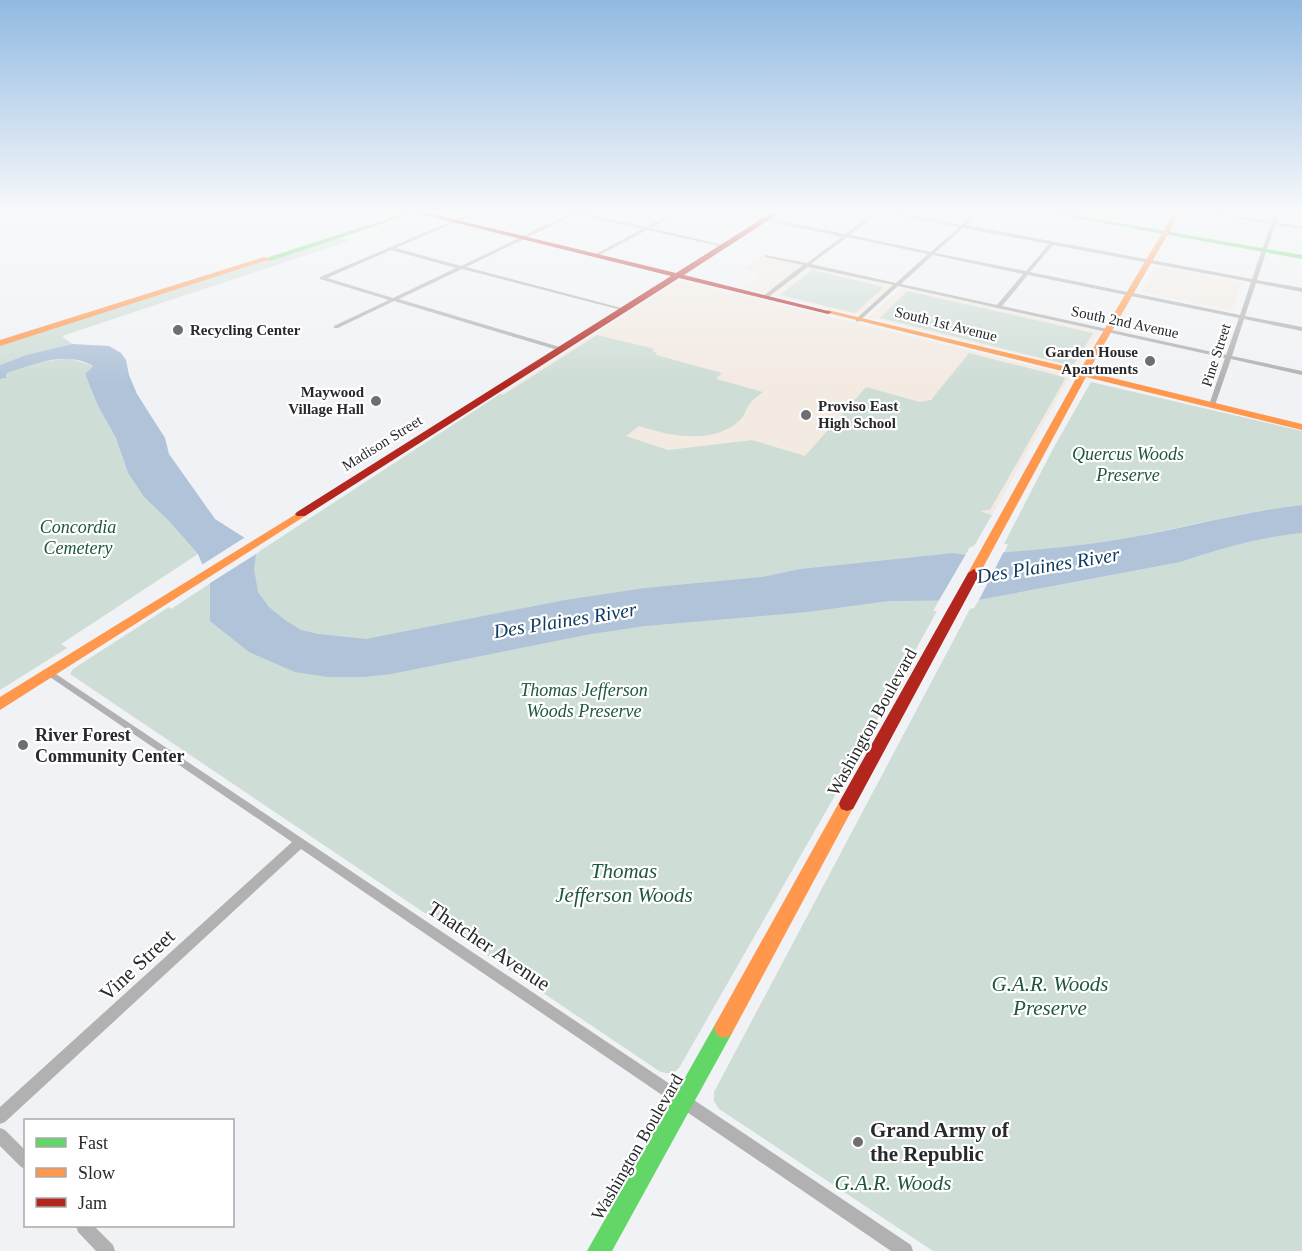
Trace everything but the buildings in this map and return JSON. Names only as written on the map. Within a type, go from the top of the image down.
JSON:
[{"type":"street","points":[[0,343],[235,268]]},
{"type":"street","points":[[345,268],[322,278],[561,349]]},
{"type":"street","points":[[336,327],[459,268]]},
{"type":"street","points":[[467,268],[623,310]]},
{"type":"street","name":"South 1st Avenue","points":[[646,268],[1302,427]]},
{"type":"street","name":"Madison Street","points":[[0,704],[688,268]]},
{"type":"street","points":[[765,297],[803,268]]},
{"type":"street","name":"South 2nd Avenue","points":[[823,268],[1302,373]]},
{"type":"street","points":[[858,320],[917,268]]},
{"type":"street","points":[[1004,268],[1302,329]]},
{"type":"street","points":[[999,306],[1031,268]]},
{"type":"street","name":"Washington Boulevard","points":[[599,1251],[684,1101],[1107,330],[1144,268]]},
{"type":"street","points":[[1187,268],[1302,290]]},
{"type":"street","name":"Pine Street","points":[[1212,405],[1257,268]]},
{"type":"street","name":"Thatcher Avenue","points":[[50,673],[905,1251]]},
{"type":"street","name":"Vine Street","points":[[0,1118],[300,842]]},
{"type":"street","points":[[0,1135],[24,1160]]},
{"type":"street","points":[[85,1227],[107,1251]]},
{"type":"shaded area","points":[[798,268],[766,293],[742,288],[762,274],[743,269]]},
{"type":"shaded area","points":[[807,268],[892,286],[860,316],[772,295]]},
{"type":"shaded area","points":[[1154,268],[1168,268],[1242,282],[1232,310],[1142,292]]},
{"type":"shaded area","name":"Proviso East High School","points":[[682,281],[1062,373],[1069,378],[992,515],[752,440],[668,450],[500,394],[675,283]]},
{"type":"shaded area","points":[[903,287],[1096,330],[1099,333],[1075,368],[868,317]]},
{"type":"green space","points":[[241,268],[266,268],[62,336],[72,344],[26,355],[0,365],[0,345]]},
{"type":"green space","points":[[812,270],[884,287],[855,313],[780,295]]},
{"type":"green space","points":[[907,291],[1093,333],[1074,364],[1069,365],[880,318]]},
{"type":"green space","name":"Thomas Jefferson Woods Preserve","points":[[597,335],[655,349],[652,351],[657,353],[656,355],[722,373],[716,379],[763,392],[750,403],[739,421],[728,429],[716,433],[704,436],[677,435],[639,426],[626,436],[668,450],[752,440],[805,456],[866,387],[920,402],[931,400],[969,353],[1065,379],[990,510],[980,511],[992,515],[974,546],[970,547],[933,611],[937,611],[833,799],[679,1068],[670,1073],[659,1071],[70,674],[73,669],[169,607],[171,609],[500,394],[503,395]]},
{"type":"green space","name":"Concordia Cemetery","points":[[68,358],[93,366],[85,374],[98,406],[116,438],[128,473],[144,497],[198,554],[61,644],[67,648],[0,690],[0,379],[6,378],[6,374],[10,372],[41,362]]},
{"type":"green space","name":"Quercus Woods Preserve","points":[[1091,382],[1302,431],[1302,505],[1104,542],[1004,553],[1008,544],[1004,544],[1054,447]]},
{"type":"green space","name":"G.A.R. Woods","points":[[1302,533],[1302,1251],[933,1251],[719,1109],[714,1101],[714,1092],[970,609],[974,608],[979,600],[1181,562],[1240,544]]},
{"type":"water","name":"Des Plaines River","points":[[72,344],[109,346],[121,353],[126,360],[137,394],[165,438],[169,454],[215,519],[248,540],[256,554],[254,569],[258,592],[269,607],[285,620],[301,630],[318,634],[366,639],[565,600],[645,588],[762,577],[801,569],[954,553],[984,554],[1078,545],[1139,536],[1255,512],[1302,505],[1302,533],[1240,544],[1181,562],[979,600],[889,601],[807,612],[645,626],[591,634],[391,674],[364,677],[328,677],[295,672],[249,652],[210,621],[210,583],[198,554],[144,497],[128,473],[116,438],[98,406],[85,374],[93,366],[72,359],[51,360],[10,372],[6,374],[6,378],[0,379],[0,365],[26,355]]},
{"type":"pier","points":[[247,536],[259,552],[207,585],[200,566]]},
{"type":"pier","points":[[1004,551],[979,600],[938,602],[966,554]]},
{"type":"traffic: fast","points":[[599,1251],[724,1028]]},
{"type":"traffic: slow","points":[[0,343],[237,268]]},
{"type":"traffic: slow","points":[[974,573],[1107,330],[1144,268]]},
{"type":"traffic: slow","points":[[828,312],[1302,427]]},
{"type":"traffic: slow","points":[[0,704],[301,514]]},
{"type":"traffic: slow","points":[[724,1028],[847,804]]},
{"type":"traffic: jam","points":[[648,268],[828,312]]},
{"type":"traffic: jam","points":[[301,514],[689,268]]},
{"type":"traffic: jam","points":[[847,804],[974,573]]},
{"type":"place","name":"Recycling Center","points":[[178,330]]},
{"type":"place","name":"Garden House Apartments","points":[[1150,361]]},
{"type":"place","name":"Maywood Village Hall","points":[[376,401]]},
{"type":"place","name":"Proviso East High School","points":[[806,415]]},
{"type":"place","name":"River Forest Community Center","points":[[23,745]]},
{"type":"place","name":"Grand Army of the Republic","points":[[858,1142]]},
{"type":"park label","name":"Thomas Jefferson Woods","points":[[624,883]]},
{"type":"park label","name":"G.A.R. Woods Preserve","points":[[1050,996]]}]
